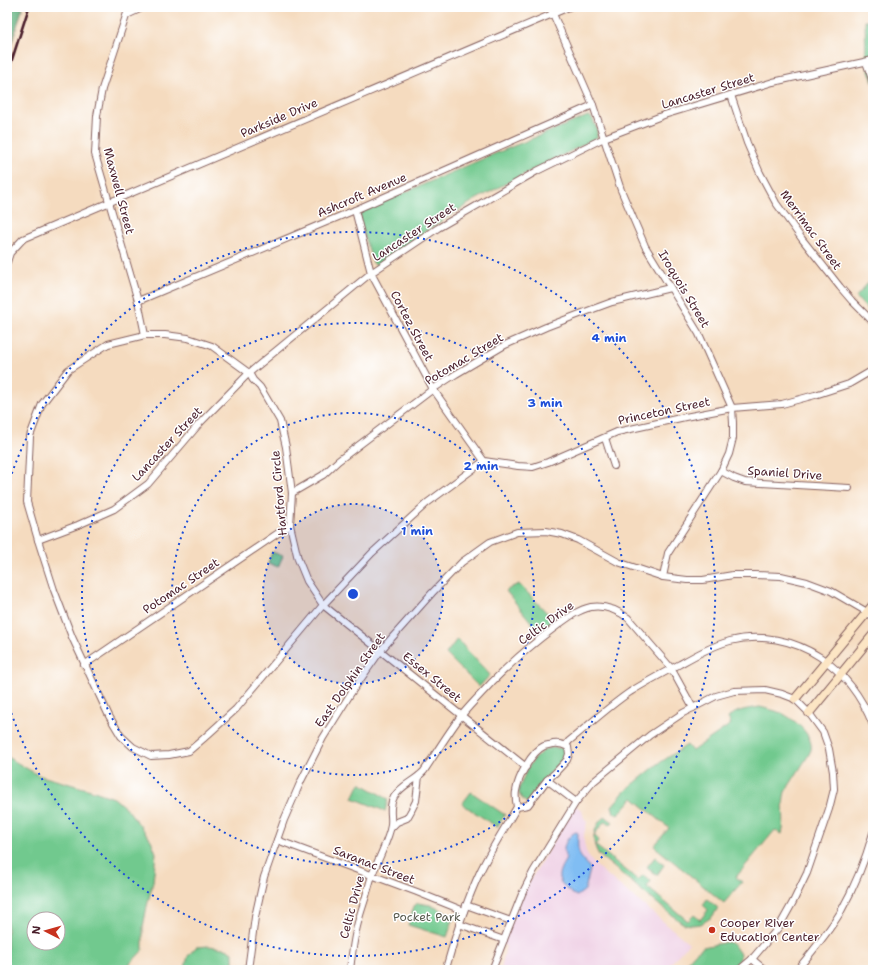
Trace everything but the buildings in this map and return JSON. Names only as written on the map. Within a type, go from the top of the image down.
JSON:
[{"type":"street","name":"Maxwell Street","points":[[129,7],[102,89],[97,116],[95,154],[138,301],[145,335]]},
{"type":"street","points":[[126,15],[144,7]]},
{"type":"street","name":"Iroquois Street","points":[[550,7],[593,105],[621,190],[644,246],[699,334],[732,408],[733,438],[729,454],[721,472],[668,553],[663,577]]},
{"type":"street","name":"Parkside Drive","points":[[7,262],[10,253],[23,239],[569,7]]},
{"type":"street","name":"Lancaster Street","points":[[38,540],[78,526],[114,509],[148,484],[200,423],[249,373],[372,273],[438,228],[537,171],[604,138],[664,115],[773,82],[873,60]]},
{"type":"street","points":[[866,62],[873,82]]},
{"type":"street","name":"Merrimac Street","points":[[731,95],[747,143],[760,173],[776,203],[840,287],[873,322]]},
{"type":"street","name":"Ashcroft Avenue","points":[[138,301],[355,210],[593,105]]},
{"type":"street","name":"Cortez Street","points":[[355,210],[372,273],[433,389],[484,462]]},
{"type":"street","name":"Potomac Street","points":[[292,493],[323,475],[338,461],[433,389],[505,345],[546,327],[612,302],[670,288]]},
{"type":"street","name":"Hartford Circle","points":[[145,335],[165,335],[188,338],[212,346],[249,373],[260,387],[280,421],[286,447],[292,493],[290,525],[298,559],[307,581],[323,605],[236,709],[203,739],[189,751],[169,756],[151,756],[133,747],[121,736],[109,716],[84,665],[54,590],[27,502],[30,436],[42,404],[68,370],[108,344],[145,335]]},
{"type":"street","name":"Princeton Street","points":[[484,462],[533,467],[617,432],[732,408],[782,404],[849,384],[873,370]]},
{"type":"street","points":[[604,438],[614,466]]},
{"type":"street","points":[[323,605],[372,553],[422,508],[484,462]]},
{"type":"street","name":"Spaniel Drive","points":[[721,472],[745,482],[850,488]]},
{"type":"street","name":"Potomac Street","points":[[84,665],[290,525]]},
{"type":"street","name":"East Dolphin Street","points":[[248,970],[255,917],[264,878],[284,820],[300,781],[323,738],[351,693],[381,650],[462,562],[490,542],[517,532],[546,531],[562,534],[578,540],[618,562],[663,577],[703,580],[733,575],[781,576],[807,582],[831,590],[870,615]]},
{"type":"street","name":"Essex Street","points":[[323,605],[526,767]]},
{"type":"street","points":[[795,699],[827,661],[870,615],[873,605]]},
{"type":"street","name":"Celtic Drive","points":[[391,828],[390,808],[393,798],[406,784],[419,776],[462,715],[482,692],[511,664],[547,634],[574,614],[586,608],[603,607],[621,612],[628,618],[671,668],[693,708]]},
{"type":"street","points":[[809,713],[873,635]]},
{"type":"street","points":[[566,745],[599,716],[629,693],[671,668],[730,641],[748,638],[781,640],[798,645],[827,661],[841,674],[854,690],[864,705],[873,725]]},
{"type":"street","points":[[492,970],[522,894],[533,872],[576,802],[593,782],[650,736],[683,713],[716,696],[734,691],[765,690],[795,699],[809,713],[823,732],[829,749],[834,789],[829,809],[807,873],[793,902],[779,927],[752,959],[739,970]]},
{"type":"street","points":[[446,970],[459,924],[481,871],[517,807],[516,791],[520,777],[535,753],[543,746],[558,744],[566,745]]},
{"type":"street","points":[[517,807],[528,804],[547,780],[567,760],[569,754],[568,747],[566,745]]},
{"type":"street","name":"Celtic Drive","points":[[350,970],[358,920],[372,876],[391,828],[397,822],[407,818],[416,801],[419,776]]},
{"type":"street","points":[[547,780],[576,802]]},
{"type":"street","points":[[797,970],[840,913],[857,879],[873,833]]},
{"type":"street","name":"Saranac Street","points":[[277,840],[418,892],[465,908],[511,921]]},
{"type":"street","points":[[459,924],[504,940]]},
{"type":"street","points":[[752,959],[766,970]]},
{"type":"shaded area","points":[[575,805],[582,811],[587,822],[584,842],[590,859],[596,866],[689,943],[665,970],[501,970],[506,946],[502,944],[522,894]]},
{"type":"green space","points":[[7,7],[23,7],[7,58]]},
{"type":"green space","points":[[865,20],[873,20],[873,82],[866,62]]},
{"type":"green space","points":[[588,116],[592,118],[597,129],[597,138],[475,200],[376,265],[373,263],[360,224],[360,212],[494,154]]},
{"type":"green space","points":[[873,277],[873,316],[856,297]]},
{"type":"green space","points":[[272,552],[283,556],[278,567],[268,563]]},
{"type":"green space","points":[[519,584],[554,620],[539,632],[506,591]]},
{"type":"green space","points":[[457,639],[490,675],[479,687],[446,654]]},
{"type":"green space","points":[[760,707],[786,715],[797,723],[806,733],[811,744],[811,750],[785,792],[783,802],[784,824],[782,834],[775,830],[736,877],[742,882],[724,903],[654,846],[669,828],[633,798],[618,815],[614,813],[612,806],[625,791],[658,764],[687,745],[692,751],[731,724],[728,718],[735,713]]},
{"type":"green space","points":[[548,748],[564,748],[566,751],[566,756],[538,786],[527,803],[522,799],[519,792],[525,773],[539,754]]},
{"type":"green space","points":[[7,754],[9,758],[38,775],[114,798],[128,810],[151,840],[156,853],[153,882],[143,927],[143,950],[124,970],[7,970]]},
{"type":"green space","points":[[360,783],[388,799],[385,811],[353,798]]},
{"type":"green space","points":[[471,792],[505,815],[497,827],[462,804]]},
{"type":"green space","points":[[606,817],[613,822],[610,825],[605,821],[594,835],[600,820]]},
{"type":"green space","points":[[594,835],[599,840],[595,845],[638,880],[643,875],[651,881],[647,887],[688,921],[694,915],[700,920],[708,910],[703,905],[707,899],[718,908],[712,917],[701,924],[684,924],[599,855],[594,844]]},
{"type":"green space","points":[[655,857],[664,865],[657,875],[647,867]]},
{"type":"green space","name":"Pocket Park","points":[[418,903],[430,905],[454,917],[447,937],[408,925],[414,906]]},
{"type":"green space","points":[[727,942],[733,944],[740,954],[740,959],[731,970],[680,970],[695,953],[703,947]]},
{"type":"green space","points":[[209,946],[223,948],[233,952],[233,970],[185,970],[188,956],[196,947]]},
{"type":"water","points":[[576,832],[578,833],[579,853],[590,870],[585,890],[577,896],[572,894],[564,886],[559,878],[559,873],[566,859],[564,850],[565,844]]},
{"type":"waterway","points":[[7,962],[11,970]]},
{"type":"railway","points":[[7,75],[29,7]]},
{"type":"place","name":"Cooper River Education Center","points":[[712,930]]}]
